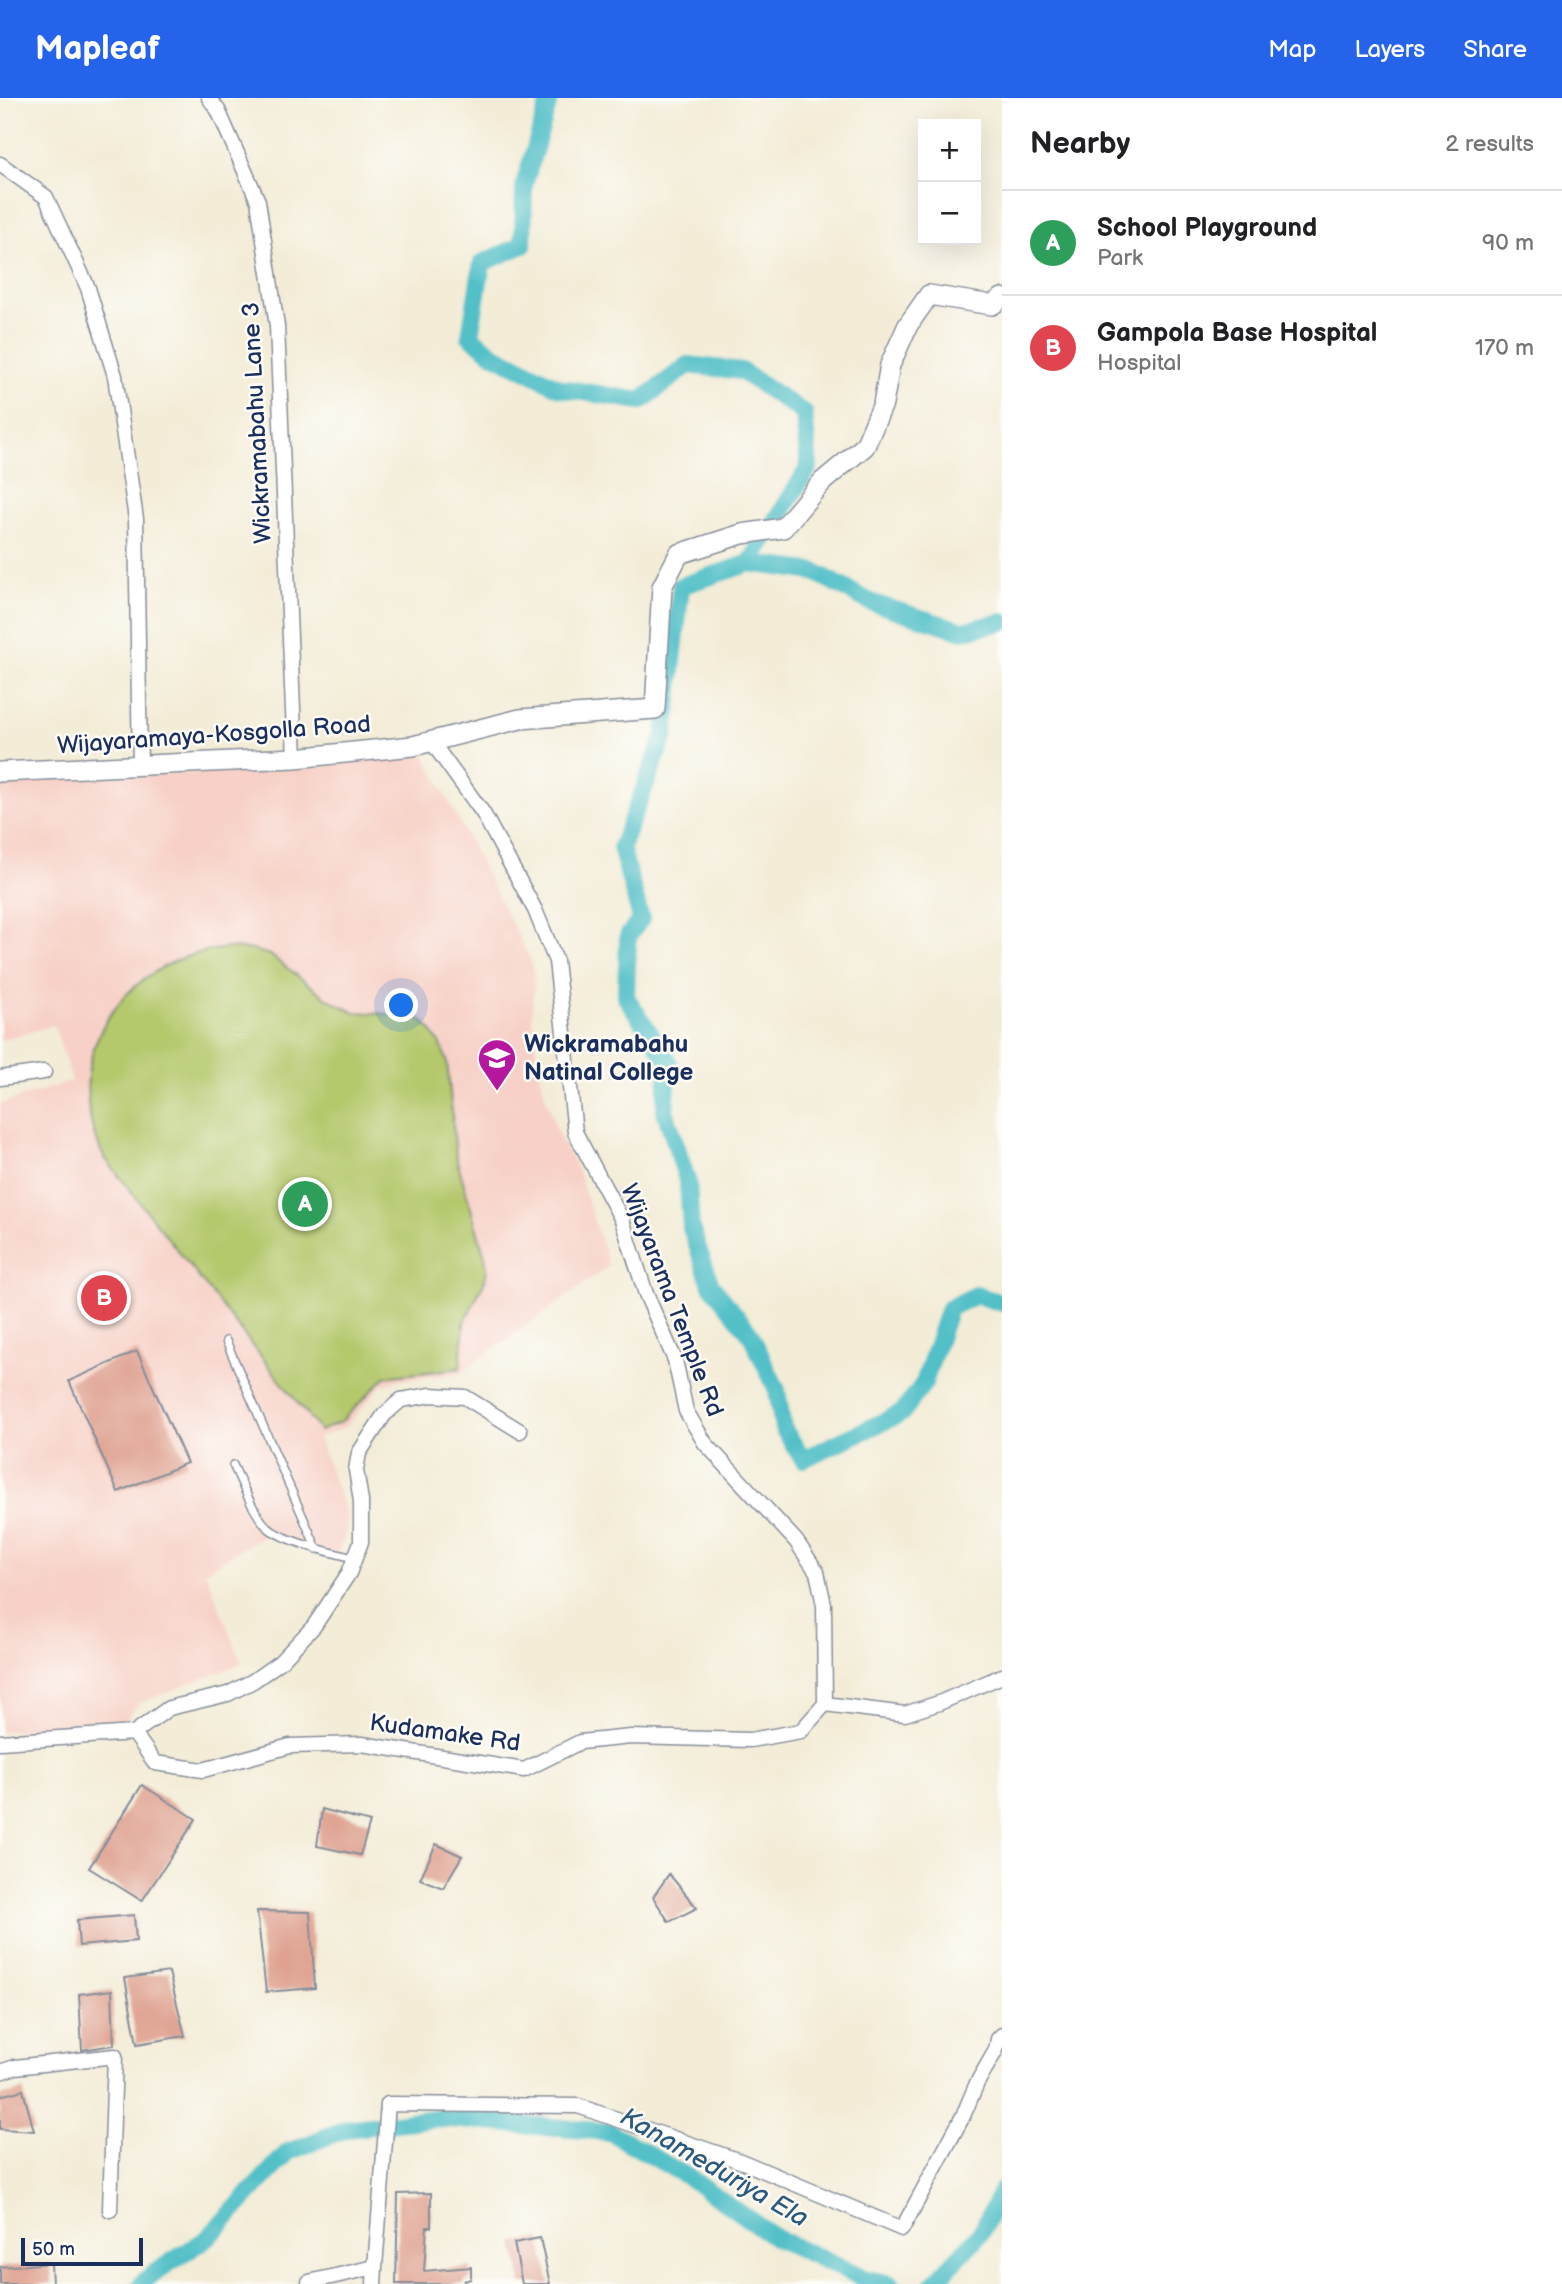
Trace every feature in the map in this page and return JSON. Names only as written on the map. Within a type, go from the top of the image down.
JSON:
[{"type":"street","name":"Wickramabahu Lane 3","points":[[209,98],[218,110],[258,201],[277,326],[295,758]]},
{"type":"street","points":[[0,164],[47,197],[88,288],[115,376],[136,519],[139,765]]},
{"type":"street","name":"Wijayaramaya-Kosgolla Road","points":[[0,772],[295,758],[413,746],[520,719],[655,709],[662,587],[679,554],[742,534],[783,528],[822,482],[865,446],[883,404],[890,365],[908,325],[929,295],[992,305],[1002,298]]},
{"type":"street","name":"Wijayarama Temple Rd","points":[[430,741],[484,813],[535,910],[556,961],[575,1132],[622,1220],[646,1294],[675,1360],[686,1411],[705,1443],[796,1541],[817,1572],[824,1605],[825,1704]]},
{"type":"street","points":[[0,1078],[44,1072]]},
{"type":"street","points":[[0,1742],[134,1733],[169,1708],[228,1694],[281,1662],[314,1626],[349,1573],[360,1542],[361,1501],[356,1470],[359,1453],[384,1415],[401,1400],[431,1395],[465,1397],[520,1431]]},
{"type":"street","points":[[825,1704],[905,1714],[939,1703],[1002,1676]]},
{"type":"street","name":"Kudamake Rd","points":[[134,1733],[155,1763],[203,1770],[290,1746],[362,1744],[524,1770],[580,1742],[631,1737],[750,1740],[801,1731],[825,1704]]},
{"type":"street","points":[[374,2284],[387,2104],[578,2106],[743,2162],[902,2229],[963,2116],[1002,2035]]},
{"type":"street","points":[[0,2072],[15,2067],[115,2056],[110,2210]]},
{"type":"street","points":[[309,2282],[375,2267]]},
{"type":"lane","points":[[226,1341],[317,1549]]},
{"type":"lane","points":[[233,1465],[269,1529],[317,1549],[354,1558]]},
{"type":"shaded area","points":[[424,753],[531,961],[534,977],[532,1018],[545,1096],[560,1138],[577,1169],[609,1266],[459,1374],[399,1380],[381,1386],[345,1428],[318,1438],[348,1519],[344,1540],[337,1553],[268,1533],[205,1571],[242,1663],[138,1704],[122,1725],[0,1732],[0,1104],[72,1081],[54,1025],[0,1040],[0,780],[309,768]],"holes":[[[213,949],[287,966],[318,992],[341,1006],[354,1012],[374,1014],[441,1046],[447,1061],[456,1157],[487,1269],[485,1281],[464,1323],[460,1368],[385,1377],[342,1422],[104,1157],[92,1127],[86,1098],[92,1055],[98,1037],[120,1001],[140,980],[166,964]]]},
{"type":"green space","points":[[231,948],[270,955],[328,999],[354,1012],[420,1019],[431,1030],[447,1061],[456,1157],[485,1257],[485,1280],[464,1323],[460,1368],[385,1377],[341,1422],[320,1431],[104,1157],[91,1120],[88,1083],[94,1049],[108,1018],[130,991],[159,970],[192,955]]},
{"type":"building","points":[[137,1351],[187,1463],[118,1492],[69,1381]]},
{"type":"building","points":[[142,1785],[196,1819],[142,1901],[89,1868]]},
{"type":"building","points":[[322,1809],[370,1822],[360,1855],[317,1846]]},
{"type":"building","points":[[436,1844],[462,1856],[443,1888],[420,1879]]},
{"type":"building","points":[[669,1874],[697,1908],[669,1922],[653,1897]]},
{"type":"building","points":[[257,1911],[310,1912],[315,1988],[266,1992]]},
{"type":"building","points":[[134,1915],[136,1941],[79,1946],[77,1920]]},
{"type":"building","points":[[169,1972],[185,2036],[137,2044],[125,1978]]},
{"type":"building","points":[[112,1990],[114,2045],[82,2050],[79,1994]]},
{"type":"building","points":[[23,2090],[34,2131],[0,2129],[0,2096]]},
{"type":"building","points":[[431,2193],[431,2227],[427,2227],[424,2271],[471,2267],[471,2279],[464,2281],[465,2284],[396,2284],[398,2194]]},
{"type":"building","points":[[540,2238],[550,2284],[522,2284],[514,2243]]},
{"type":"building","points":[[51,2263],[52,2284],[0,2284],[0,2267]]},
{"type":"waterway","name":"Kanameduriya Ela","points":[[550,98],[524,185],[523,245],[482,263],[470,336],[493,354],[560,388],[641,401],[688,365],[741,371],[804,413],[809,467],[750,563],[681,586],[665,735],[621,847],[641,919],[628,936],[626,997],[669,1062],[665,1111],[688,1183],[691,1228],[711,1285],[750,1333],[777,1390],[783,1428],[803,1459],[902,1413],[924,1383],[949,1308],[976,1295],[1002,1303]]},
{"type":"waterway","points":[[750,563],[815,572],[870,602],[963,631],[1002,622]]},
{"type":"waterway","name":"Kanameduriya Ela","points":[[141,2284],[208,2238],[288,2152],[346,2129],[437,2118],[610,2132],[688,2177],[776,2238],[863,2278],[891,2284]]},
{"type":"waterway","name":"Kanameduriya Ela","points":[[933,2284],[980,2234],[1002,2190]]},
{"type":"place","name":"Wickramabahu Natinal College","points":[[497,1092]]},
{"type":"place","name":"School Playground","points":[[305,1204]]},
{"type":"place","name":"Gampola Base Hospital","points":[[104,1298]]}]
